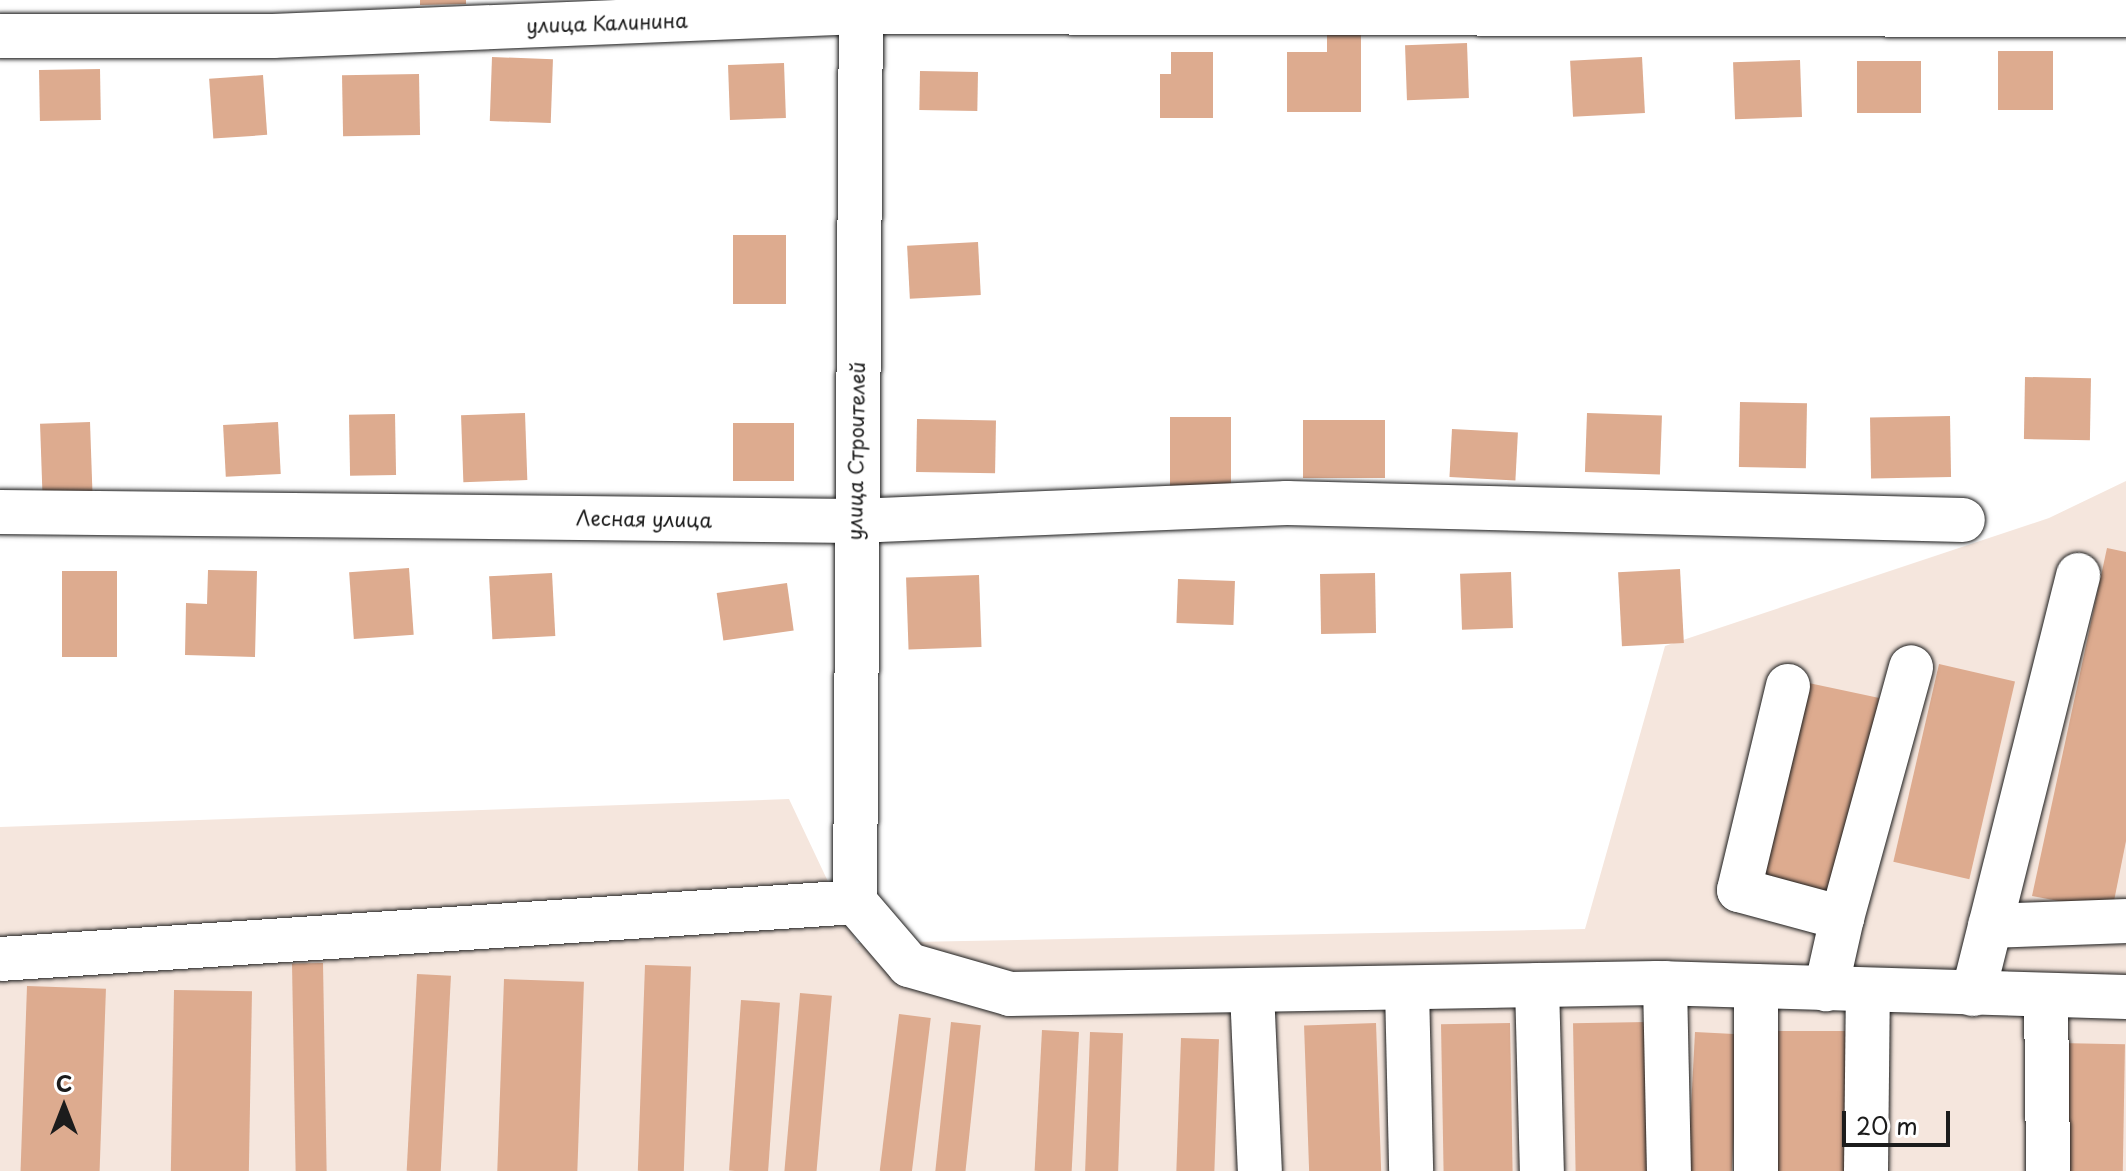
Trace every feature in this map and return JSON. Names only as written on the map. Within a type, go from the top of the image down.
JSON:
[{"type":"street","name":"улица Калинина","points":[[0,36],[273,36],[861,6],[2126,15]]},
{"type":"street","name":"улица Строителей","points":[[855,902],[855,521],[861,6]]},
{"type":"street","name":"Лесная улица","points":[[0,512],[855,521],[1287,503],[1963,520]]},
{"type":"street","points":[[1973,994],[2078,575]]},
{"type":"street","points":[[1826,989],[1842,918],[1911,667]]},
{"type":"street","points":[[1788,686],[1739,890],[1842,918]]},
{"type":"street","points":[[0,959],[855,902],[909,965],[1010,994],[1665,983],[2046,997],[2125,995]]},
{"type":"street","points":[[1990,926],[2126,921]]},
{"type":"street","points":[[1665,983],[1669,1171]]},
{"type":"street","points":[[1537,985],[1542,1171]]},
{"type":"street","points":[[1756,986],[1756,1171]]},
{"type":"street","points":[[1407,988],[1411,1171]]},
{"type":"street","points":[[1252,991],[1260,1171]]},
{"type":"street","points":[[1866,1171],[1868,991]]},
{"type":"street","points":[[2046,997],[2048,1171]]},
{"type":"shaded area","points":[[2126,481],[2126,1171],[0,1171],[0,827],[789,799],[857,943],[1585,929],[1665,646],[2049,518]]},
{"type":"building","points":[[420,0],[466,0],[466,4],[420,5]]},
{"type":"building","points":[[1327,23],[1361,23],[1361,112],[1287,112],[1287,52],[1327,52]]},
{"type":"building","points":[[1467,43],[1469,98],[1407,100],[1405,45]]},
{"type":"building","points":[[1998,51],[2053,51],[2053,110],[1998,110]]},
{"type":"building","points":[[1171,52],[1213,52],[1213,118],[1160,118],[1160,74],[1171,74]]},
{"type":"building","points":[[492,57],[553,59],[551,123],[490,121]]},
{"type":"building","points":[[1642,57],[1645,113],[1573,117],[1570,61]]},
{"type":"building","points":[[1800,60],[1802,117],[1735,119],[1733,62]]},
{"type":"building","points":[[1857,61],[1921,61],[1921,113],[1857,113]]},
{"type":"building","points":[[784,63],[786,118],[730,120],[728,65]]},
{"type":"building","points":[[100,69],[101,120],[40,121],[39,70]]},
{"type":"building","points":[[920,71],[978,72],[977,111],[919,110]]},
{"type":"building","points":[[419,74],[420,135],[343,136],[342,75]]},
{"type":"building","points":[[263,75],[267,135],[213,139],[209,79]]},
{"type":"building","points":[[733,235],[786,235],[786,304],[733,304]]},
{"type":"building","points":[[978,242],[981,295],[910,299],[907,246]]},
{"type":"building","points":[[2025,377],[2091,378],[2090,440],[2024,439]]},
{"type":"building","points":[[1740,402],[1807,403],[1806,468],[1739,467]]},
{"type":"building","points":[[525,413],[527,480],[463,482],[461,415]]},
{"type":"building","points":[[1587,413],[1662,416],[1660,475],[1585,472]]},
{"type":"building","points":[[395,414],[396,475],[350,476],[349,415]]},
{"type":"building","points":[[1950,416],[1951,477],[1871,478],[1870,417]]},
{"type":"building","points":[[1170,417],[1231,417],[1231,487],[1170,487]]},
{"type":"building","points":[[917,419],[996,420],[995,473],[916,472]]},
{"type":"building","points":[[1303,420],[1385,420],[1385,478],[1303,478]]},
{"type":"building","points":[[90,422],[92,492],[42,494],[40,424]]},
{"type":"building","points":[[278,422],[281,474],[226,477],[223,425]]},
{"type":"building","points":[[733,423],[794,423],[794,481],[733,481]]},
{"type":"building","points":[[1452,429],[1518,432],[1515,480],[1449,477]]},
{"type":"building","points":[[2107,548],[2126,552],[2126,841],[2112,911],[2032,896]]},
{"type":"building","points":[[409,568],[414,635],[354,639],[349,572]]},
{"type":"building","points":[[1680,569],[1684,643],[1622,646],[1618,572]]},
{"type":"building","points":[[208,570],[257,571],[255,657],[185,655],[186,603],[207,604]]},
{"type":"building","points":[[62,571],[117,571],[117,657],[62,657]]},
{"type":"building","points":[[1511,572],[1513,628],[1462,630],[1460,574]]},
{"type":"building","points":[[552,573],[555,636],[492,639],[489,576]]},
{"type":"building","points":[[1375,573],[1376,633],[1321,634],[1320,574]]},
{"type":"building","points":[[979,575],[982,647],[909,650],[906,578]]},
{"type":"building","points":[[1178,579],[1235,581],[1233,625],[1176,623]]},
{"type":"building","points":[[787,583],[794,631],[723,640],[717,593]]},
{"type":"building","points":[[1939,664],[2015,682],[1969,879],[1893,862]]},
{"type":"building","points":[[1804,682],[1879,698],[1837,897],[1762,881]]},
{"type":"building","points":[[323,963],[327,1171],[296,1171],[292,964]]},
{"type":"building","points":[[645,965],[691,967],[684,1171],[638,1171]]},
{"type":"building","points":[[417,974],[451,976],[441,1171],[407,1171]]},
{"type":"building","points":[[504,979],[584,982],[577,1171],[497,1171]]},
{"type":"building","points":[[27,986],[106,989],[100,1171],[21,1171]]},
{"type":"building","points":[[174,990],[252,991],[249,1171],[171,1171]]},
{"type":"building","points":[[800,993],[832,996],[817,1171],[784,1171]]},
{"type":"building","points":[[741,1000],[780,1003],[768,1171],[729,1171]]},
{"type":"building","points":[[899,1014],[931,1018],[912,1171],[880,1171]]},
{"type":"building","points":[[951,1022],[981,1025],[966,1171],[935,1171]]},
{"type":"building","points":[[1647,1022],[1650,1171],[1576,1171],[1573,1023]]},
{"type":"building","points":[[1376,1023],[1381,1171],[1309,1171],[1304,1026]]},
{"type":"building","points":[[1510,1023],[1513,1171],[1444,1171],[1441,1024]]},
{"type":"building","points":[[1042,1030],[1079,1032],[1072,1171],[1035,1171]]},
{"type":"building","points":[[1769,1031],[1847,1031],[1847,1171],[1769,1171]]},
{"type":"building","points":[[1090,1032],[1123,1033],[1118,1171],[1085,1171]]},
{"type":"building","points":[[1695,1032],[1739,1034],[1732,1171],[1688,1171]]},
{"type":"building","points":[[1181,1038],[1219,1039],[1214,1171],[1176,1171]]},
{"type":"building","points":[[2058,1043],[2125,1044],[2123,1171],[2056,1171]]}]
